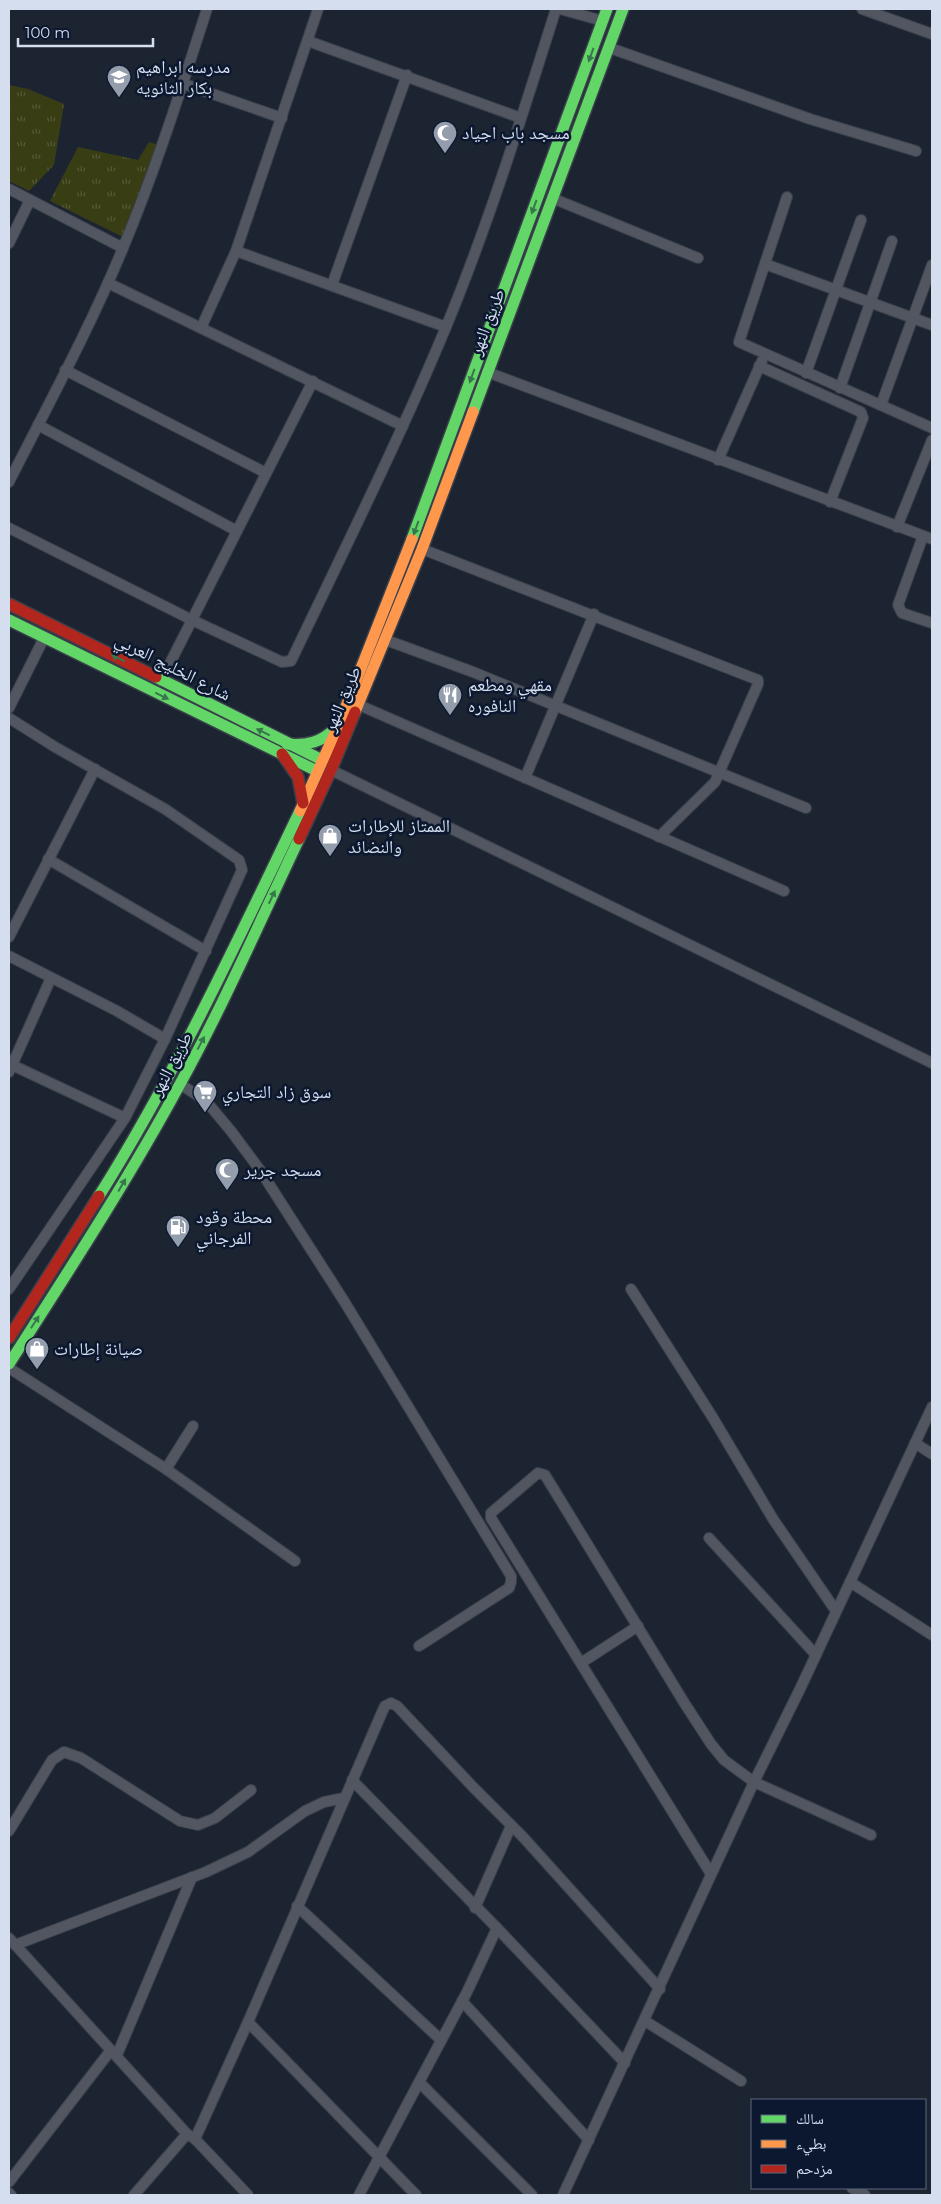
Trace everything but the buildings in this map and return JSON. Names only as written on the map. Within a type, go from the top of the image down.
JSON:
[{"type":"main road","name":"طريق النهر","points":[[9,1338],[123,1157],[168,1078],[207,1005],[318,771],[339,724],[411,543],[607,9]]},
{"type":"main road","name":"طريق النهر","points":[[9,1364],[116,1195],[180,1084],[218,1012],[331,770],[422,549],[623,9]]},
{"type":"main road","name":"شارع الخليج العربي","points":[[9,604],[161,681],[285,749],[318,771]]},
{"type":"main road","name":"شارع الخليج العربي","points":[[9,620],[285,749],[322,760]]},
{"type":"main road","points":[[303,804],[298,777],[285,749],[316,742],[332,732],[339,724]]},
{"type":"street","points":[[9,482],[123,248],[156,165],[207,9]]},
{"type":"street","points":[[201,328],[236,250],[318,9]]},
{"type":"street","points":[[9,528],[192,620],[282,662],[291,660],[403,426],[446,327],[484,227],[558,9],[603,21]]},
{"type":"street","points":[[862,9],[932,34]]},
{"type":"street","points":[[308,41],[407,75],[521,118]]},
{"type":"street","points":[[610,48],[810,119],[916,151]]},
{"type":"street","points":[[332,286],[407,75]]},
{"type":"street","points":[[184,84],[282,118]]},
{"type":"street","points":[[9,189],[123,248]]},
{"type":"street","points":[[788,197],[739,342],[932,428]]},
{"type":"street","points":[[552,198],[698,258]]},
{"type":"street","points":[[9,243],[30,200]]},
{"type":"street","points":[[806,373],[861,220]]},
{"type":"street","points":[[840,388],[892,241]]},
{"type":"street","points":[[236,250],[446,327]]},
{"type":"street","points":[[765,264],[932,325]]},
{"type":"street","points":[[881,405],[932,265]]},
{"type":"street","points":[[108,282],[403,426]]},
{"type":"street","points":[[718,460],[765,355]]},
{"type":"street","points":[[760,366],[861,412],[862,421],[830,502]]},
{"type":"street","points":[[65,370],[266,473]]},
{"type":"street","points":[[487,372],[928,538],[898,605],[902,612],[932,624]]},
{"type":"street","points":[[161,681],[313,381]]},
{"type":"street","points":[[38,425],[237,531]]},
{"type":"street","points":[[897,526],[932,440]]},
{"type":"street","points":[[422,549],[594,614],[758,680],[758,684],[713,785],[658,837]]},
{"type":"street","points":[[525,778],[594,614]]},
{"type":"street","points":[[9,708],[44,638]]},
{"type":"street","points":[[386,640],[556,705],[806,808]]},
{"type":"street","points":[[359,705],[784,891]]},
{"type":"street","points":[[9,718],[55,747],[172,814],[241,862],[242,870],[165,1038],[125,1118],[9,1289]]},
{"type":"street","points":[[9,937],[95,769]]},
{"type":"street","points":[[331,770],[932,1063]]},
{"type":"street","points":[[48,859],[206,951]]},
{"type":"street","points":[[9,956],[165,1038]]},
{"type":"street","points":[[51,978],[10,1069],[125,1118]]},
{"type":"street","points":[[180,1084],[206,1101],[260,1170],[344,1301],[511,1576],[512,1582],[509,1588],[418,1646]]},
{"type":"street","points":[[631,1289],[713,1418],[773,1519],[836,1611]]},
{"type":"street","points":[[9,1368],[166,1469],[295,1560]]},
{"type":"street","points":[[563,2195],[660,1989],[754,1782],[816,1655],[932,1406]]},
{"type":"street","points":[[166,1469],[193,1426]]},
{"type":"street","points":[[915,1443],[932,1454]]},
{"type":"street","points":[[711,1874],[490,1515],[538,1473],[545,1475],[711,1744],[724,1760],[754,1782],[871,1835]]},
{"type":"street","points":[[709,1538],[816,1655]]},
{"type":"street","points":[[850,1582],[932,1635]]},
{"type":"street","points":[[581,1662],[638,1626]]},
{"type":"street","points":[[134,2195],[191,2137],[248,2022],[382,1710],[390,1703],[397,1706],[511,1826],[660,1989]]},
{"type":"street","points":[[9,1831],[52,1760],[64,1752],[81,1758],[180,1821],[198,1825],[215,1818],[251,1790]]},
{"type":"street","points":[[352,1780],[497,1928],[625,2063]]},
{"type":"street","points":[[248,2195],[191,2137],[12,1941],[192,1877],[248,1852],[305,1811],[324,1802],[344,1798]]},
{"type":"street","points":[[476,1908],[511,1826]]},
{"type":"street","points":[[9,2182],[114,2053],[192,1877]]},
{"type":"street","points":[[298,1906],[441,2040]]},
{"type":"street","points":[[359,2195],[462,2001],[497,1928]]},
{"type":"street","points":[[462,2001],[589,2140]]},
{"type":"street","points":[[645,2021],[741,2081]]},
{"type":"street","points":[[248,2022],[416,2195]]},
{"type":"street","points":[[419,2082],[532,2195]]},
{"type":"street","points":[[854,2189],[865,2195]]},
{"type":"green space","points":[[9,85],[28,89],[64,104],[54,165],[29,191],[9,181]]},
{"type":"green space","points":[[149,142],[161,146],[123,237],[50,201],[78,147],[138,160]]},
{"type":"traffic: fast","points":[[412,539],[607,9]]},
{"type":"traffic: fast","points":[[473,412],[623,9]]},
{"type":"traffic: fast","points":[[9,620],[317,771]]},
{"type":"traffic: fast","points":[[156,677],[322,760]]},
{"type":"traffic: fast","points":[[287,744],[308,744],[320,740],[336,728]]},
{"type":"traffic: fast","points":[[99,1196],[180,1055],[300,811]]},
{"type":"traffic: fast","points":[[9,1364],[119,1191],[180,1084],[227,993],[299,839]]},
{"type":"traffic: slow","points":[[355,712],[422,549],[473,412]]},
{"type":"traffic: slow","points":[[300,811],[339,724],[412,539]]},
{"type":"traffic: jam","points":[[9,604],[156,677]]},
{"type":"traffic: jam","points":[[299,839],[355,712]]},
{"type":"traffic: jam","points":[[282,754],[298,777],[303,803]]},
{"type":"traffic: jam","points":[[9,1338],[99,1196]]},
{"type":"place","name":"مدرسه ابراهيم بكار الثانويه","points":[[119,98]]},
{"type":"place","name":"مسجد باب اجياد","points":[[445,154]]},
{"type":"place","name":"مقهي ومطعم النافوره","points":[[450,716]]},
{"type":"place","name":"الممتاز للإطارات والنضائد","points":[[330,857]]},
{"type":"place","name":"سوق زاد التجاري","points":[[205,1113]]},
{"type":"place","name":"مسجد جرير","points":[[227,1191]]},
{"type":"place","name":"محطة وقود الفرجاني","points":[[178,1248]]},
{"type":"place","name":"صيانة إطارات","points":[[37,1370]]}]
